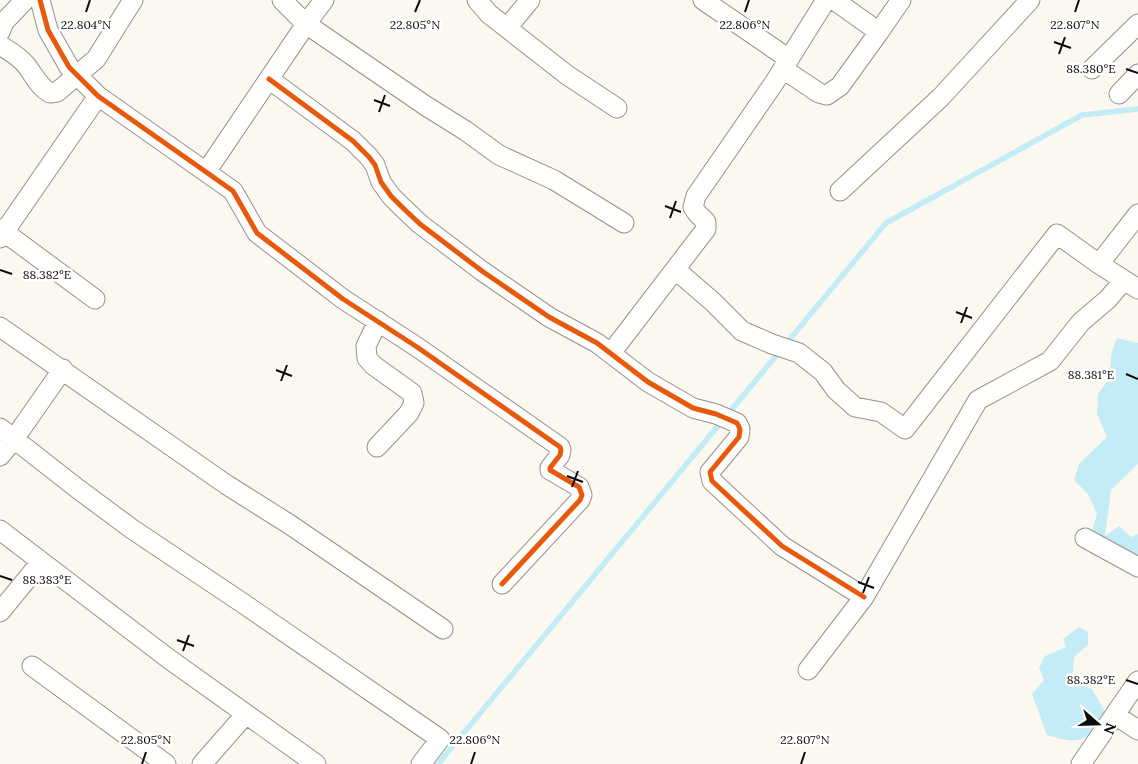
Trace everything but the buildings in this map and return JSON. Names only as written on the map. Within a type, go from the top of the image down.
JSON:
[{"type":"street","points":[[0,32],[4,22],[25,0]]},
{"type":"street","points":[[40,0],[48,30],[69,67],[98,96],[233,191],[257,233],[343,299],[417,347],[560,447],[560,455],[550,470],[579,487],[582,491],[580,500],[502,584]]},
{"type":"street","points":[[0,44],[19,57],[28,66],[42,88],[50,93],[57,92],[96,59],[133,0]]},
{"type":"street","points":[[282,0],[306,24],[499,155],[554,180],[624,223]]},
{"type":"street","points":[[206,172],[324,0]]},
{"type":"street","points":[[477,0],[489,14],[567,75],[616,108]]},
{"type":"street","points":[[507,28],[530,0]]},
{"type":"street","points":[[703,0],[786,64],[819,93],[828,95],[840,86],[901,0]]},
{"type":"street","points":[[610,353],[706,229],[706,222],[693,207],[696,196],[786,64],[826,0]]},
{"type":"street","points":[[834,0],[879,32]]},
{"type":"street","points":[[840,191],[941,97],[1030,0]]},
{"type":"street","points":[[1092,69],[1138,24]]},
{"type":"street","points":[[1119,94],[1138,74]]},
{"type":"street","points":[[269,79],[353,141],[375,165],[381,182],[391,196],[420,224],[482,271],[549,317],[597,343],[648,382],[693,408],[716,414],[737,423],[740,430],[739,438],[710,472],[712,481],[782,546],[864,597]]},
{"type":"street","points":[[96,299],[2,233],[98,96]]},
{"type":"street","points":[[1098,264],[1138,214]]},
{"type":"street","points":[[676,270],[713,302],[742,331],[799,353],[824,372],[836,390],[855,407],[881,412],[905,429],[1057,234],[1131,285],[1108,298],[1081,322],[1050,361],[978,400],[864,597],[808,670]]},
{"type":"street","points":[[377,447],[409,413],[414,403],[412,393],[373,365],[367,358],[366,346],[378,321]]},
{"type":"street","points":[[0,326],[227,484],[443,629]]},
{"type":"street","points":[[0,456],[7,433],[63,369]]},
{"type":"street","points":[[7,433],[132,529],[440,739],[421,764]]},
{"type":"street","points":[[0,530],[169,659],[314,763]]},
{"type":"street","points":[[1085,538],[1138,567]]},
{"type":"street","points":[[0,612],[41,562]]},
{"type":"street","points":[[32,666],[166,764]]},
{"type":"street","points":[[1081,764],[1138,681]]},
{"type":"street","points":[[202,764],[246,714]]},
{"type":"street","points":[[1115,715],[1138,730]]},
{"type":"water","points":[[1117,338],[1138,343],[1138,464],[1111,490],[1105,536],[1119,526],[1131,537],[1138,534],[1138,575],[1088,544],[1097,514],[1088,494],[1074,480],[1079,464],[1107,437],[1097,414],[1098,394],[1109,379],[1112,351]]},
{"type":"water","points":[[1079,627],[1088,632],[1088,645],[1074,657],[1072,682],[1092,689],[1108,717],[1087,736],[1081,739],[1068,740],[1047,735],[1032,694],[1044,680],[1039,668],[1045,656],[1066,647],[1063,639]]},
{"type":"waterway","points":[[438,764],[886,223],[1082,115],[1138,109]]},
{"type":"cycle path","points":[[40,0],[48,30],[69,67],[98,96],[233,191],[257,233],[343,299],[417,347],[560,447],[560,455],[550,470],[579,487],[582,495],[580,500],[502,584]]},
{"type":"cycle path","points":[[269,79],[353,141],[375,165],[381,182],[391,196],[420,224],[482,271],[549,317],[597,343],[648,382],[693,408],[716,414],[737,423],[740,429],[739,437],[710,472],[712,481],[782,546],[864,597]]}]
